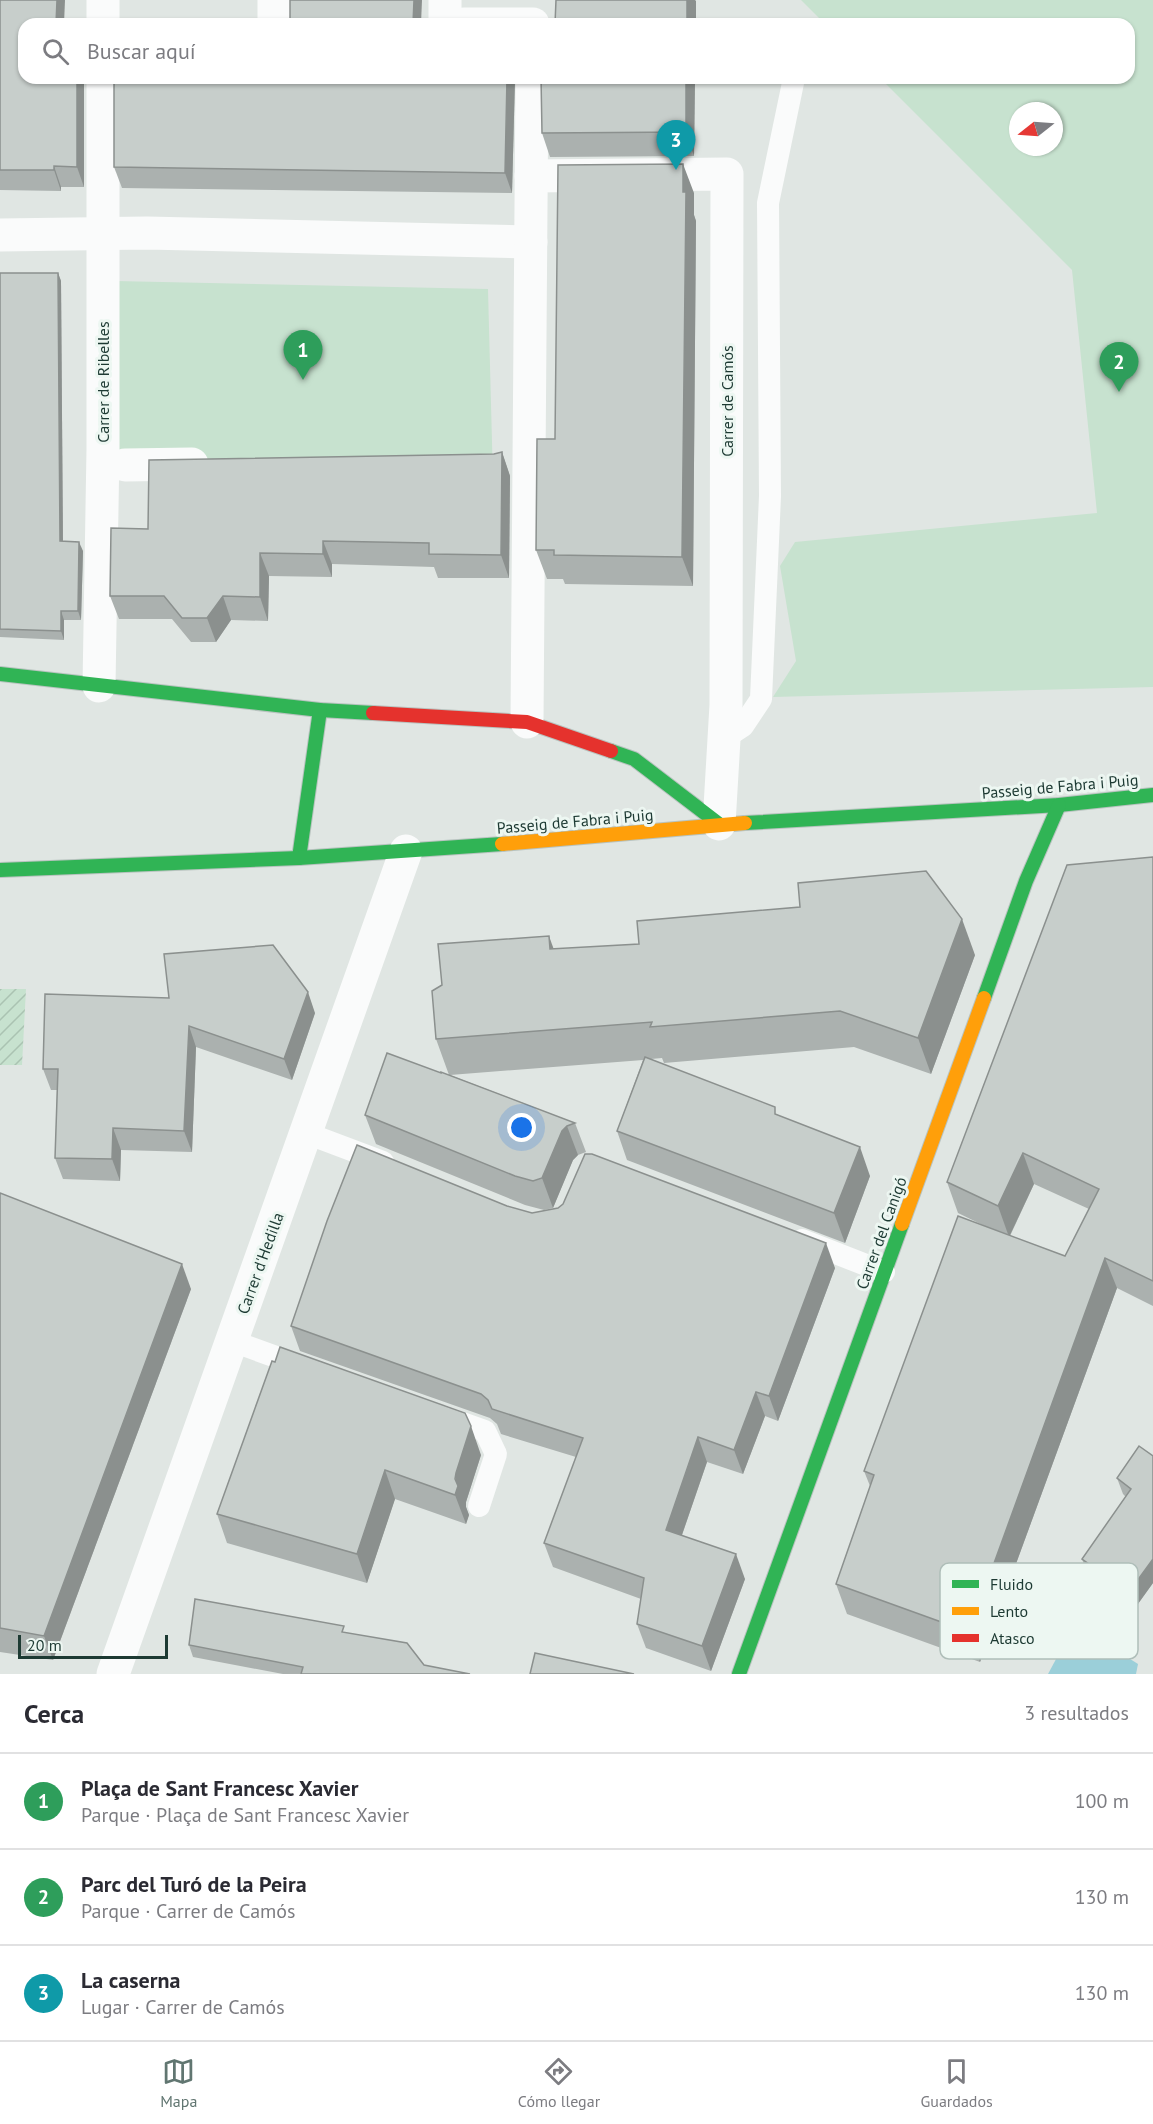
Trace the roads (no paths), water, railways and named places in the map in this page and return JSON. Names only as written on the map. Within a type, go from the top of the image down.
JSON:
[{"type":"street","points":[[103,0],[103,18]]},
{"type":"street","points":[[274,0],[274,18]]},
{"type":"street","points":[[445,0],[445,18]]},
{"type":"street","name":"Carrer de Ribelles","points":[[99,686],[103,449],[103,84]]},
{"type":"street","points":[[527,722],[532,84]]},
{"type":"street","name":"Carrer de Camós","points":[[531,176],[727,174],[726,693],[719,824]]},
{"type":"street","points":[[0,235],[102,232],[531,242]]},
{"type":"street","points":[[125,465],[219,463]]},
{"type":"street","points":[[0,674],[320,710],[527,722],[634,759],[719,824]]},
{"type":"street","points":[[299,858],[320,710]]},
{"type":"street","name":"Passeig de Fabra i Puig","points":[[0,870],[299,858],[508,844],[719,824],[1059,805],[1153,795]]},
{"type":"street","name":"Carrer del Canigó","points":[[739,1674],[1026,881],[1059,805]]},
{"type":"street","name":"Carrer d'Hedilla","points":[[113,1674],[406,851]]},
{"type":"lane","points":[[723,739],[743,726],[761,699],[770,496],[768,203],[793,84]]},
{"type":"lane","points":[[306,1133],[343,1145],[406,1171]]},
{"type":"lane","points":[[783,1233],[884,1272]]},
{"type":"lane","points":[[232,1341],[328,1376]]},
{"type":"lane","points":[[429,1411],[485,1431],[496,1454],[479,1506]]},
{"type":"water","points":[[1056,1659],[1130,1659],[1138,1664],[1136,1674],[1048,1674]]},
{"type":"place","name":"La caserna","points":[[676,170]]},
{"type":"place","name":"Plaça de Sant Francesc Xavier","points":[[303,380]]},
{"type":"place","name":"Parc del Turó de la Peira","points":[[1119,392]]}]
